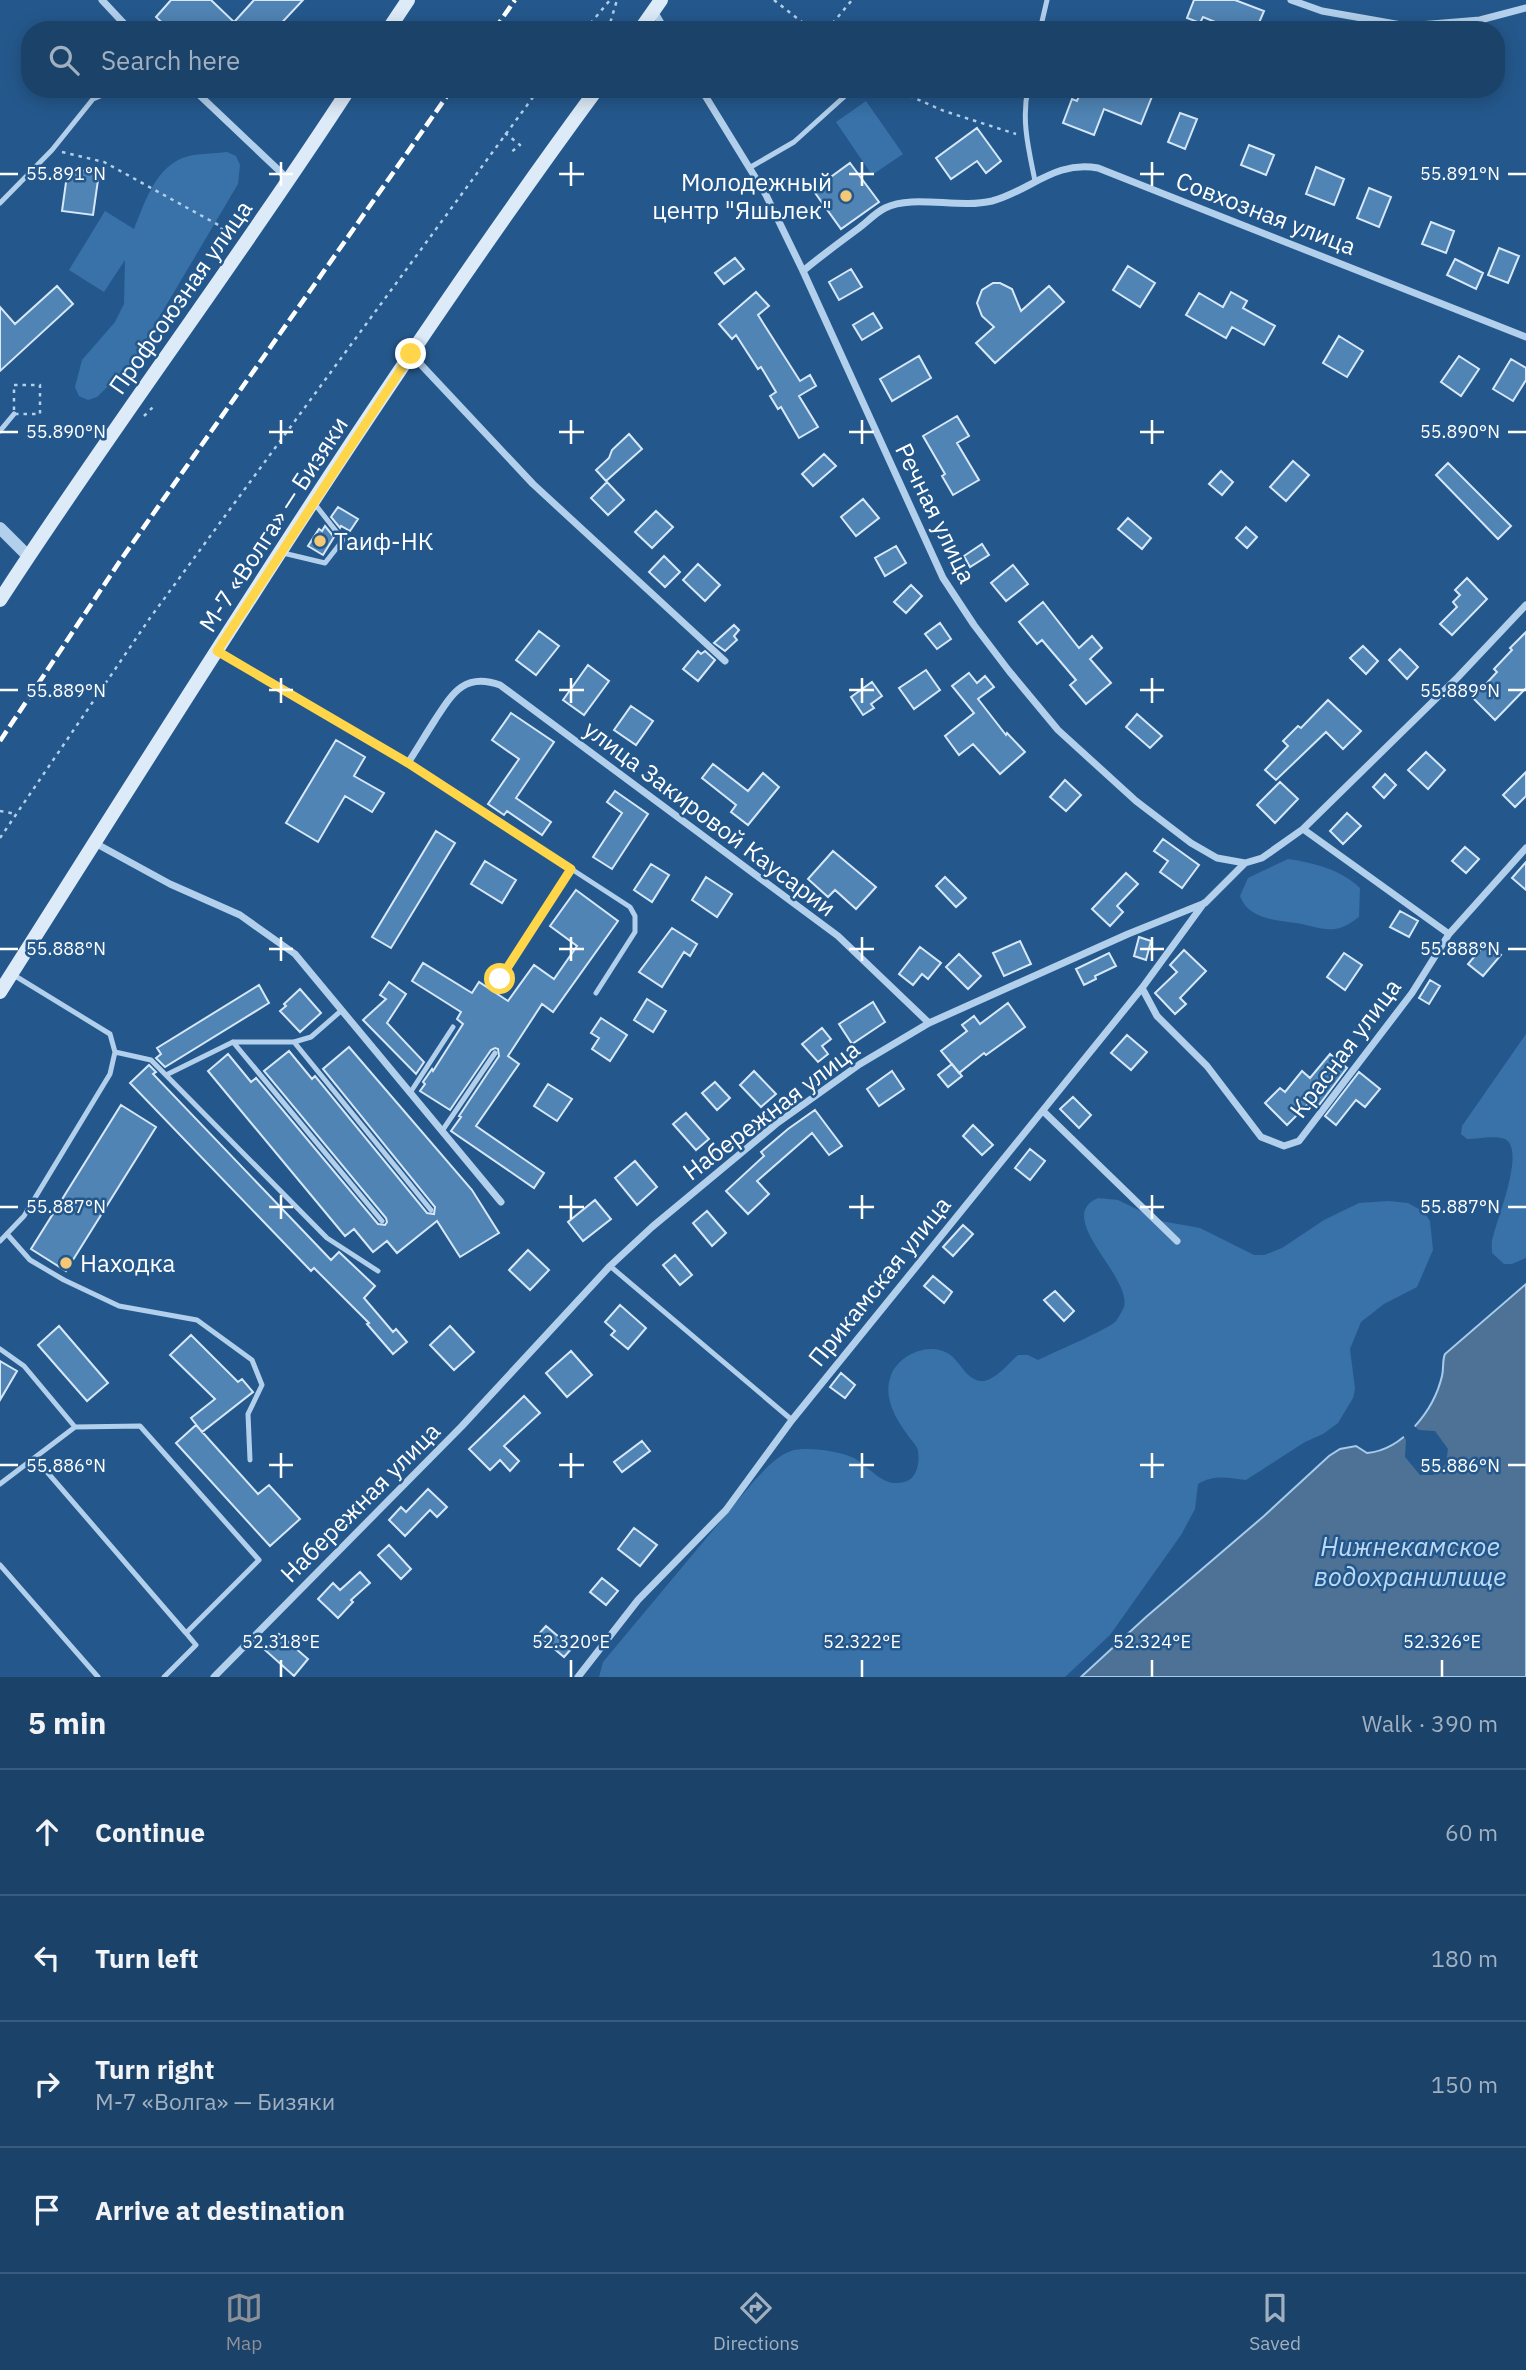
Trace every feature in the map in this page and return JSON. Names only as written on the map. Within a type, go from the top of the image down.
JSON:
[{"type":"main road","points":[[394,21],[408,0]]},
{"type":"main road","points":[[645,21],[654,3]]},
{"type":"main road","name":"Профсоюзная улица","points":[[0,600],[141,391],[290,181],[343,98]]},
{"type":"main road","name":"М-7 «Волга» — Бизяки","points":[[0,992],[280,552],[411,354],[539,167],[590,98]]},
{"type":"street","points":[[102,0],[122,21]]},
{"type":"street","points":[[1291,0],[1322,11],[1379,21]]},
{"type":"street","points":[[654,3],[661,21]]},
{"type":"street","points":[[1468,21],[1526,8]]},
{"type":"street","points":[[202,98],[290,181]]},
{"type":"street","name":"Речная улица","points":[[706,98],[766,195],[943,578],[1009,671],[1058,730],[1136,800],[1191,843],[1217,858],[1245,863]]},
{"type":"street","name":"Совхозная улица","points":[[803,271],[885,208],[916,202],[973,204],[995,200],[1072,166],[1098,168],[1526,337]]},
{"type":"street","points":[[411,354],[533,484],[726,660]]},
{"type":"street","points":[[0,528],[28,556]]},
{"type":"street","name":"Набережная улица","points":[[214,1677],[461,1426],[610,1266],[652,1227],[776,1124],[860,1064],[929,1023],[1128,934],[1205,903],[1245,863],[1262,858],[1303,830],[1458,677],[1526,605]]},
{"type":"street","points":[[217,651],[408,763]]},
{"type":"street","name":"улица Закировой Каусарии","points":[[408,763],[452,693],[471,682],[483,681],[500,685],[838,936],[929,1023]]},
{"type":"street","points":[[1303,830],[1449,934]]},
{"type":"street","points":[[95,843],[170,884],[240,915],[295,954],[501,1202]]},
{"type":"street","name":"Красная улица","points":[[1142,988],[1157,1016],[1207,1066],[1261,1137],[1273,1144],[1284,1146],[1299,1142],[1412,993],[1449,934],[1526,848]]},
{"type":"street","name":"Прикамская улица","points":[[578,1677],[638,1600],[726,1510],[792,1420],[1142,988],[1205,903]]},
{"type":"street","points":[[1042,1111],[1177,1241]]},
{"type":"street","points":[[221,1669],[228,1677]]},
{"type":"lane","points":[[1042,21],[1047,0]]},
{"type":"lane","points":[[0,203],[52,150],[95,98]]},
{"type":"lane","points":[[749,168],[794,142],[843,98]]},
{"type":"lane","points":[[1026,98],[1027,137],[1035,181]]},
{"type":"lane","points":[[0,431],[14,414]]},
{"type":"lane","points":[[280,552],[325,563],[343,540],[313,503]]},
{"type":"lane","points":[[408,763],[630,907],[635,916],[635,932],[596,993]]},
{"type":"lane","points":[[500,979],[571,869]]},
{"type":"lane","points":[[0,1241],[24,1216],[110,1074],[115,1052],[110,1034],[12,974]]},
{"type":"lane","points":[[166,1075],[233,1042],[294,1042],[311,1037],[341,1010]]},
{"type":"lane","points":[[410,1093],[453,1027]]},
{"type":"lane","points":[[233,1042],[382,1221]]},
{"type":"lane","points":[[294,1042],[431,1210]]},
{"type":"lane","points":[[115,1052],[151,1060],[327,1238],[378,1271]]},
{"type":"lane","points":[[442,1131],[495,1054]]},
{"type":"lane","points":[[7,1234],[30,1259],[64,1280],[119,1306],[197,1320],[252,1360],[262,1385],[248,1414],[250,1460]]},
{"type":"lane","points":[[610,1266],[792,1420]]},
{"type":"lane","points":[[0,1349],[24,1366],[75,1427]]},
{"type":"lane","points":[[0,1484],[75,1427],[140,1426],[259,1560],[186,1633]]},
{"type":"lane","points":[[35,1458],[196,1645],[164,1677]]},
{"type":"lane","points":[[0,1565],[98,1677]]},
{"type":"path","points":[[592,21],[610,0]]},
{"type":"path","points":[[611,21],[617,0]]},
{"type":"path","points":[[774,0],[801,21]]},
{"type":"path","points":[[834,21],[852,0]]},
{"type":"path","points":[[0,838],[150,618],[532,98]]},
{"type":"path","points":[[914,98],[944,111],[1027,137]]},
{"type":"path","points":[[505,133],[520,145],[510,153]]},
{"type":"path","points":[[52,150],[104,162],[173,199],[222,227],[218,241]]},
{"type":"path","points":[[14,385],[40,385],[40,414],[14,414],[14,385]]},
{"type":"path","points":[[0,811],[16,814]]},
{"type":"shaded area","points":[[866,101],[903,154],[872,175],[836,122]]},
{"type":"shaded area","points":[[227,152],[236,156],[240,165],[238,184],[132,363],[97,397],[88,400],[79,396],[75,387],[82,360],[115,322],[124,304],[125,260],[104,292],[69,270],[105,211],[134,229],[153,185],[168,167],[189,156]]},
{"type":"shaded area","points":[[1288,859],[1326,868],[1352,881],[1360,888],[1359,917],[1343,927],[1329,929],[1263,917],[1249,909],[1240,896],[1248,878]]},
{"type":"shaded area","points":[[1526,1034],[1526,1258],[1512,1264],[1504,1264],[1492,1253],[1492,1243],[1511,1170],[1511,1146],[1501,1138],[1467,1139],[1461,1134],[1462,1126]]},
{"type":"shaded area","points":[[1098,1198],[1118,1200],[1161,1221],[1200,1228],[1254,1255],[1264,1255],[1282,1248],[1324,1220],[1359,1203],[1408,1203],[1424,1212],[1430,1221],[1433,1250],[1417,1287],[1384,1304],[1361,1322],[1350,1349],[1355,1389],[1353,1398],[1338,1423],[1246,1480],[1216,1478],[1198,1484],[1195,1509],[1181,1535],[1110,1635],[1065,1677],[599,1677],[603,1662],[754,1481],[780,1456],[797,1450],[832,1451],[854,1458],[883,1480],[897,1483],[912,1478],[918,1465],[918,1451],[894,1413],[888,1391],[895,1368],[908,1356],[924,1350],[941,1350],[953,1357],[975,1380],[985,1381],[1000,1372],[1018,1355],[1028,1355],[1038,1360],[1116,1321],[1124,1307],[1123,1294],[1084,1219],[1087,1207]]},
{"type":"water","name":"Нижнекамское водохранилище","points":[[1526,1284],[1526,1677],[1081,1677],[1329,1456],[1340,1449],[1356,1446],[1367,1453],[1380,1450],[1404,1436],[1415,1426],[1432,1402],[1442,1376],[1445,1354]]},
{"type":"pier","points":[[1413,1425],[1419,1430],[1435,1431],[1448,1449],[1446,1464],[1433,1475],[1420,1475],[1405,1457],[1406,1440],[1402,1434]]},
{"type":"building","points":[[171,0],[211,0],[233,21],[160,21],[156,17]]},
{"type":"building","points":[[254,0],[303,0],[283,21],[235,21]]},
{"type":"building","points":[[1194,0],[1235,0],[1264,11],[1260,21],[1213,21],[1203,17],[1201,21],[1195,21],[1187,18]]},
{"type":"building","points":[[1078,98],[1151,98],[1141,124],[1104,109],[1094,135],[1063,123],[1072,99],[1077,101]]},
{"type":"building","points":[[1180,113],[1197,119],[1185,149],[1168,142]]},
{"type":"building","points":[[977,128],[1001,161],[986,173],[977,161],[951,179],[936,158]]},
{"type":"building","points":[[1249,145],[1274,155],[1266,175],[1241,165]]},
{"type":"building","name":"Молодежный центр \"Яшьлек\"","points":[[850,163],[879,202],[841,229],[813,190]]},
{"type":"building","points":[[1316,167],[1344,179],[1334,205],[1306,194]]},
{"type":"building","points":[[68,168],[99,173],[93,215],[62,211]]},
{"type":"building","points":[[1369,188],[1391,197],[1379,227],[1357,218]]},
{"type":"building","points":[[1431,222],[1454,231],[1446,253],[1422,244]]},
{"type":"building","points":[[1499,248],[1519,256],[1508,283],[1488,275]]},
{"type":"building","points":[[735,258],[744,269],[724,284],[715,273]]},
{"type":"building","points":[[1455,259],[1483,273],[1476,289],[1447,275]]},
{"type":"building","points":[[1128,266],[1155,283],[1140,307],[1113,290]]},
{"type":"building","points":[[851,269],[862,287],[839,300],[829,282]]},
{"type":"building","points":[[993,283],[1000,283],[1012,289],[1021,311],[1049,286],[1064,302],[995,363],[976,343],[994,327],[982,316],[977,303],[982,290]]},
{"type":"building","points":[[57,286],[73,304],[0,371],[0,307],[15,324]]},
{"type":"building","points":[[756,292],[769,306],[758,315],[800,381],[810,375],[816,386],[799,396],[818,427],[799,438],[781,407],[778,409],[770,396],[776,392],[761,367],[758,369],[736,335],[732,339],[719,324]]},
{"type":"building","points":[[1231,292],[1247,301],[1243,308],[1275,326],[1264,345],[1232,327],[1226,338],[1186,315],[1199,293],[1223,307]]},
{"type":"building","points":[[873,313],[882,328],[862,340],[853,325]]},
{"type":"building","points":[[1339,336],[1363,351],[1347,377],[1323,363]]},
{"type":"building","points":[[919,356],[931,378],[892,401],[880,379]]},
{"type":"building","points":[[1459,356],[1479,369],[1461,396],[1441,382]]},
{"type":"building","points":[[1511,359],[1526,368],[1526,380],[1513,401],[1493,389]]},
{"type":"building","points":[[957,416],[969,436],[957,443],[979,480],[953,495],[942,476],[945,474],[923,436]]},
{"type":"building","points":[[629,434],[642,449],[606,481],[596,470]]},
{"type":"building","points":[[824,454],[836,466],[813,486],[802,474]]},
{"type":"building","points":[[1293,461],[1309,475],[1286,501],[1270,487]]},
{"type":"building","points":[[1448,463],[1511,526],[1498,539],[1436,475]]},
{"type":"building","points":[[1221,471],[1233,482],[1222,495],[1209,484]]},
{"type":"building","points":[[607,482],[624,500],[608,515],[591,498]]},
{"type":"building","points":[[863,499],[879,518],[856,536],[841,517]]},
{"type":"building","points":[[338,507],[358,519],[350,531],[341,526],[340,528],[331,517]]},
{"type":"building","points":[[656,511],[673,527],[652,548],[635,532]]},
{"type":"building","points":[[1128,518],[1151,538],[1142,549],[1118,529]]},
{"type":"building","points":[[325,526],[334,537],[323,555],[308,546],[319,529],[322,531]]},
{"type":"building","points":[[1246,527],[1257,537],[1247,548],[1236,538]]},
{"type":"building","points":[[982,544],[989,555],[970,567],[964,556]]},
{"type":"building","points":[[896,546],[906,563],[885,576],[875,558]]},
{"type":"building","points":[[664,556],[680,572],[665,587],[649,572]]},
{"type":"building","points":[[698,564],[720,585],[705,601],[683,580]]},
{"type":"building","points":[[1013,565],[1028,584],[1006,601],[991,583]]},
{"type":"building","points":[[1467,578],[1487,599],[1452,635],[1440,624],[1457,607],[1453,602],[1460,595],[1455,590]]},
{"type":"building","points":[[911,585],[922,596],[906,613],[894,602]]},
{"type":"building","points":[[1043,602],[1079,648],[1092,636],[1102,648],[1090,659],[1111,683],[1086,704],[1070,685],[1076,680],[1042,640],[1037,644],[1019,622]]},
{"type":"building","points":[[940,623],[951,639],[937,649],[925,634]]},
{"type":"building","points":[[734,625],[739,630],[734,636],[737,640],[725,651],[714,643]]},
{"type":"building","points":[[539,631],[559,646],[536,675],[516,660]]},
{"type":"building","points":[[1526,632],[1526,688],[1495,720],[1473,698],[1497,672],[1494,669],[1512,650],[1510,648]]},
{"type":"building","points":[[1363,646],[1378,661],[1366,674],[1350,658]]},
{"type":"building","points":[[1400,649],[1418,667],[1407,679],[1389,660]]},
{"type":"building","points":[[698,651],[701,654],[705,651],[715,660],[698,681],[683,669]]},
{"type":"building","points":[[588,665],[609,681],[584,715],[563,700]]},
{"type":"building","points":[[926,670],[940,690],[914,709],[899,688]]},
{"type":"building","points":[[969,673],[977,683],[985,676],[994,687],[978,699],[1006,735],[1007,733],[1025,752],[1000,774],[973,744],[959,755],[945,736],[974,713],[952,686]]},
{"type":"building","points":[[872,682],[882,696],[871,704],[874,708],[863,715],[851,697]]},
{"type":"building","points":[[1328,700],[1361,731],[1343,749],[1326,732],[1276,780],[1265,770],[1288,746],[1283,741],[1298,726],[1301,728]]},
{"type":"building","points":[[631,706],[653,721],[636,745],[614,730]]},
{"type":"building","points":[[511,713],[554,742],[516,798],[551,822],[542,835],[507,811],[504,815],[488,804],[519,759],[492,740]]},
{"type":"building","points":[[1137,714],[1162,736],[1150,748],[1126,727]]},
{"type":"building","points":[[336,740],[365,757],[354,776],[384,793],[372,812],[345,796],[318,842],[286,823]]},
{"type":"building","points":[[1426,752],[1445,770],[1428,789],[1408,770]]},
{"type":"building","points":[[713,764],[748,791],[763,773],[779,787],[748,825],[731,812],[736,805],[702,778]]},
{"type":"building","points":[[1526,772],[1526,796],[1515,807],[1503,795]]},
{"type":"building","points":[[1385,774],[1396,785],[1384,798],[1373,787]]},
{"type":"building","points":[[1065,780],[1081,795],[1066,811],[1050,797]]},
{"type":"building","points":[[1280,782],[1298,799],[1275,823],[1257,805]]},
{"type":"building","points":[[615,791],[648,814],[612,869],[593,857],[622,813],[607,802]]},
{"type":"building","points":[[1347,813],[1361,826],[1343,844],[1330,831]]},
{"type":"building","points":[[436,831],[455,843],[391,948],[372,937]]},
{"type":"building","points":[[1163,839],[1199,865],[1182,888],[1160,872],[1168,861],[1154,851]]},
{"type":"building","points":[[1465,847],[1479,859],[1466,873],[1452,861]]},
{"type":"building","points":[[833,851],[876,887],[856,909],[835,890],[828,897],[808,879]]},
{"type":"building","points":[[485,861],[516,880],[502,903],[471,884]]},
{"type":"building","points":[[1526,862],[1526,890],[1512,878]]},
{"type":"building","points":[[651,864],[669,875],[652,902],[634,890]]},
{"type":"building","points":[[1126,873],[1138,884],[1117,906],[1123,912],[1110,926],[1092,909]]},
{"type":"building","points":[[706,877],[732,894],[717,917],[692,900]]},
{"type":"building","points":[[945,877],[966,898],[956,907],[936,886]]},
{"type":"building","points":[[576,890],[618,921],[553,1012],[542,1004],[508,1056],[519,1064],[476,1126],[544,1173],[534,1188],[451,1131],[499,1056],[498,1049],[491,1050],[450,1110],[420,1091],[425,1084],[423,1082],[463,1024],[457,1019],[461,1012],[412,981],[423,963],[472,993],[479,982],[508,1001],[534,965],[554,979],[577,946],[550,926]]},
{"type":"building","points":[[1400,911],[1418,921],[1409,937],[1390,927]]},
{"type":"building","points":[[672,928],[697,944],[690,956],[684,952],[662,987],[639,972]]},
{"type":"building","points":[[1139,937],[1151,941],[1146,960],[1134,956]]},
{"type":"building","points":[[1020,941],[1031,964],[1004,976],[993,953]]},
{"type":"building","points":[[1486,943],[1501,955],[1483,976],[1468,964]]},
{"type":"building","points":[[920,947],[941,963],[928,979],[922,974],[913,985],[899,974]]},
{"type":"building","points":[[1184,950],[1206,971],[1180,998],[1186,1004],[1175,1014],[1155,993],[1177,972],[1170,965]]},
{"type":"building","points":[[1109,953],[1116,966],[1095,976],[1096,979],[1084,985],[1076,969]]},
{"type":"building","points":[[1344,953],[1362,965],[1345,990],[1327,977]]},
{"type":"building","points":[[959,954],[981,976],[968,989],[946,967]]},
{"type":"building","points":[[1430,980],[1440,986],[1429,1004],[1419,998]]},
{"type":"building","points":[[389,982],[406,994],[387,1023],[424,1062],[416,1074],[363,1020],[386,999],[380,995]]},
{"type":"building","points":[[259,985],[269,1003],[165,1067],[156,1058],[161,1054],[157,1048]]},
{"type":"building","points":[[300,989],[321,1013],[300,1032],[280,1011]]},
{"type":"building","points":[[647,999],[666,1011],[653,1032],[634,1020]]},
{"type":"building","points":[[873,1002],[885,1022],[852,1044],[839,1024]]},
{"type":"building","points":[[1008,1003],[1025,1027],[986,1055],[984,1053],[959,1073],[941,1051],[967,1031],[962,1025],[974,1016],[980,1024]]},
{"type":"building","points":[[601,1018],[627,1035],[610,1061],[592,1049],[599,1038],[591,1033]]},
{"type":"building","points":[[822,1028],[831,1039],[822,1046],[828,1054],[818,1062],[802,1044]]},
{"type":"building","points":[[1127,1035],[1147,1052],[1131,1070],[1111,1053]]},
{"type":"building","points":[[349,1047],[472,1190],[499,1233],[460,1257],[437,1221],[397,1253],[387,1241],[373,1252],[354,1229],[345,1236],[208,1071],[228,1054],[251,1082],[256,1078],[378,1224],[385,1225],[386,1218],[264,1071],[289,1051],[312,1079],[315,1076],[427,1213],[434,1214],[435,1207],[323,1069]]},
{"type":"building","points":[[1330,1054],[1347,1068],[1316,1109],[1309,1103],[1287,1125],[1265,1103],[1280,1088],[1285,1092],[1302,1071],[1310,1078]]},
{"type":"building","points":[[952,1064],[962,1076],[948,1087],[938,1075]]},
{"type":"building","points":[[149,1065],[156,1072],[153,1074],[331,1260],[339,1252],[375,1286],[364,1298],[393,1332],[396,1329],[407,1342],[393,1354],[367,1324],[369,1323],[314,1268],[311,1271],[130,1083]]},
{"type":"building","points":[[754,1071],[776,1094],[761,1107],[740,1085]]},
{"type":"building","points":[[892,1071],[904,1089],[879,1106],[867,1089]]},
{"type":"building","points":[[1359,1072],[1380,1089],[1365,1107],[1356,1100],[1336,1125],[1325,1116]]},
{"type":"building","points":[[715,1082],[730,1098],[717,1110],[702,1093]]},
{"type":"building","points":[[548,1084],[572,1099],[557,1121],[534,1106]]},
{"type":"building","points":[[1073,1097],[1091,1115],[1079,1128],[1060,1109]]},
{"type":"building","points":[[121,1105],[156,1127],[66,1271],[31,1249]]},
{"type":"building","points":[[815,1110],[842,1146],[829,1155],[812,1133],[757,1181],[769,1194],[748,1214],[726,1191],[764,1156],[761,1152]]},
{"type":"building","points":[[686,1113],[709,1139],[696,1150],[673,1124]]},
{"type":"building","points":[[973,1125],[993,1145],[982,1155],[963,1136]]},
{"type":"building","points":[[1030,1149],[1045,1161],[1030,1180],[1015,1168]]},
{"type":"building","points":[[635,1161],[657,1187],[637,1205],[615,1178]]},
{"type":"building","points":[[595,1200],[611,1219],[583,1241],[568,1222]]},
{"type":"building","points":[[707,1211],[726,1233],[712,1246],[693,1223]]},
{"type":"building","points":[[963,1225],[973,1234],[953,1256],[943,1247]]},
{"type":"building","points":[[528,1250],[549,1270],[530,1290],[509,1270]]},
{"type":"building","points":[[675,1255],[692,1275],[680,1285],[663,1265]]},
{"type":"building","points":[[933,1276],[952,1292],[944,1303],[924,1286]]},
{"type":"building","points":[[1055,1291],[1074,1311],[1064,1321],[1044,1300]]},
{"type":"building","points":[[620,1305],[646,1328],[628,1349],[611,1335],[615,1331],[605,1322]]},
{"type":"building","points":[[59,1326],[108,1383],[87,1401],[38,1345]]},
{"type":"building","points":[[450,1326],[474,1352],[454,1370],[430,1345]]},
{"type":"building","points":[[191,1335],[238,1382],[242,1379],[253,1392],[202,1432],[191,1418],[215,1399],[170,1355]]},
{"type":"building","points":[[571,1351],[592,1375],[567,1397],[546,1373]]},
{"type":"building","points":[[0,1361],[17,1371],[0,1400]]},
{"type":"building","points":[[841,1373],[855,1385],[845,1398],[830,1387]]},
{"type":"building","points":[[524,1396],[540,1413],[504,1446],[519,1461],[510,1471],[500,1460],[490,1470],[469,1449]]},
{"type":"building","points":[[196,1425],[258,1494],[269,1485],[300,1519],[270,1546],[176,1443]]},
{"type":"building","points":[[642,1441],[650,1451],[622,1472],[614,1462]]},
{"type":"building","points":[[428,1489],[447,1507],[437,1517],[430,1510],[405,1536],[389,1520],[401,1507],[406,1512]]},
{"type":"building","points":[[634,1528],[657,1545],[640,1566],[618,1549]]},
{"type":"building","points":[[389,1545],[411,1569],[401,1579],[378,1555]]},
{"type":"building","points":[[360,1572],[370,1583],[351,1600],[353,1602],[338,1618],[318,1599],[333,1583],[340,1590]]},
{"type":"building","points":[[602,1578],[618,1591],[606,1605],[590,1592]]},
{"type":"building","points":[[546,1626],[572,1648],[564,1657],[538,1635]]},
{"type":"building","points":[[279,1634],[308,1659],[294,1676],[265,1650]]},
{"type":"railway","points":[[500,21],[515,0]]},
{"type":"railway","points":[[0,741],[120,561],[446,98]]},
{"type":"place","name":"Молодежный центр \"Яшьлек\"","points":[[846,196]]},
{"type":"place","name":"Таиф-НК","points":[[320,541]]},
{"type":"place","name":"Находка","points":[[66,1263]]},
{"type":"route","points":[[411,354],[217,651],[408,763],[571,869],[500,979]]}]
